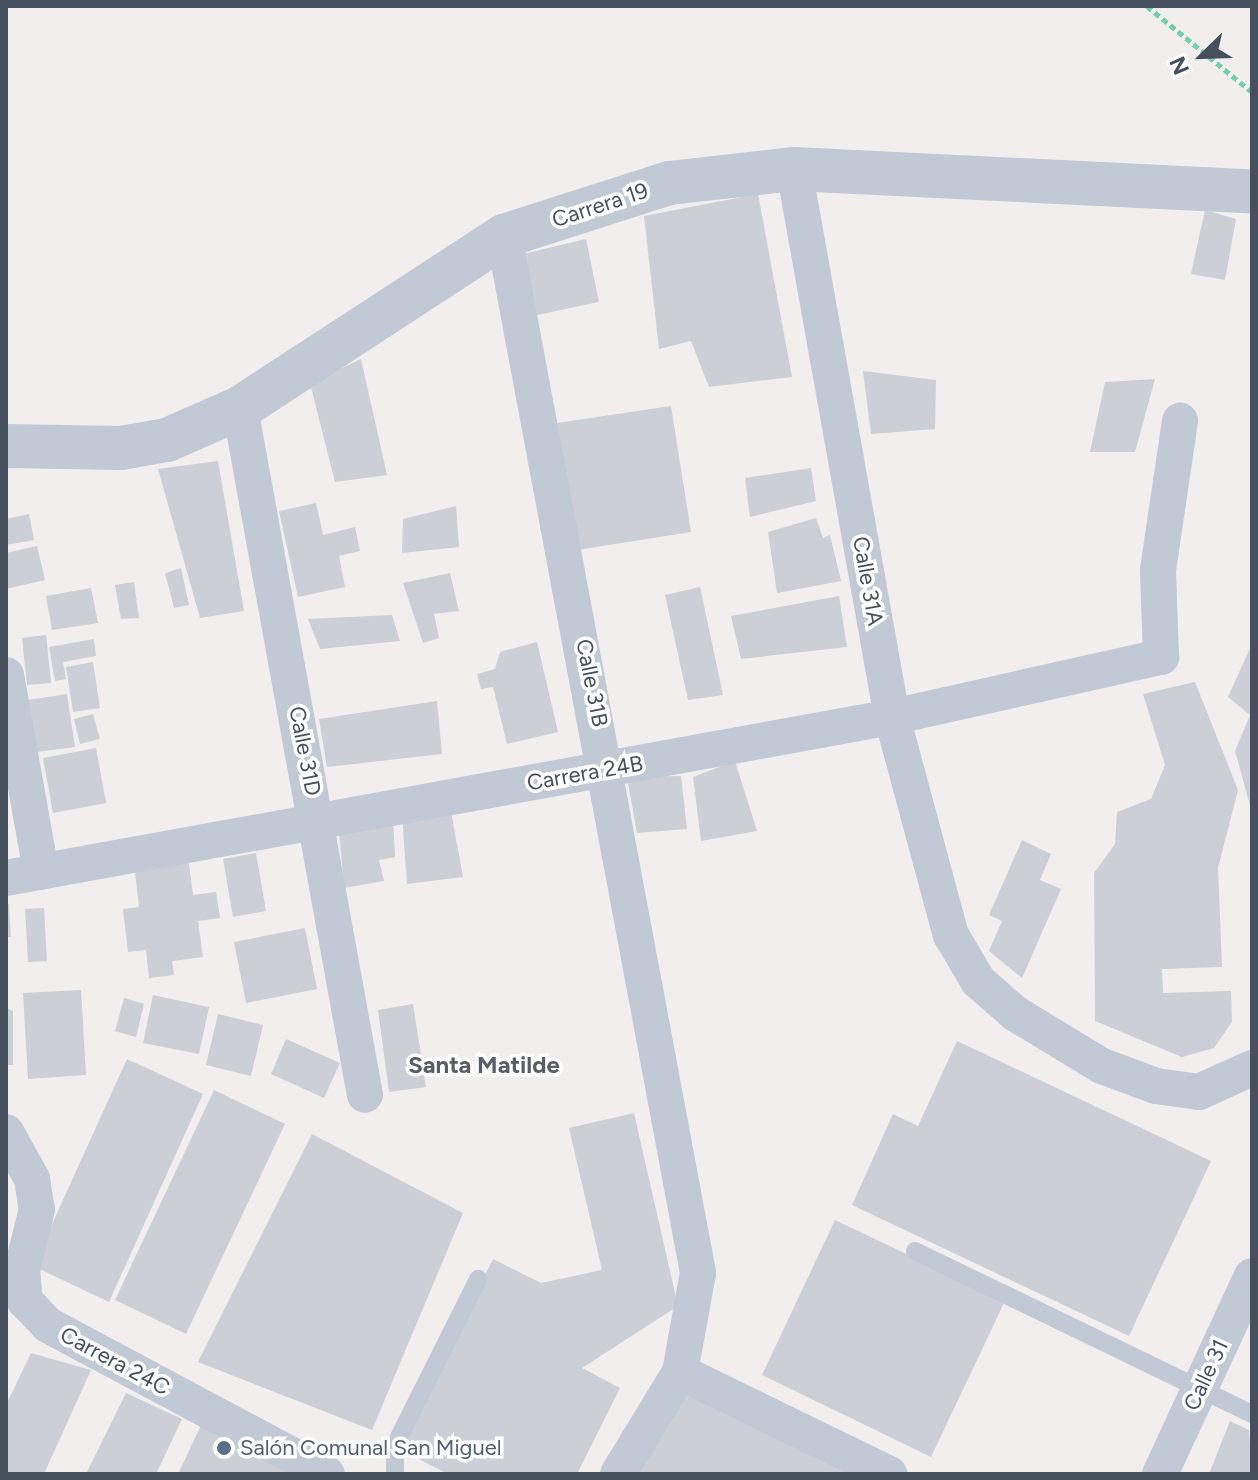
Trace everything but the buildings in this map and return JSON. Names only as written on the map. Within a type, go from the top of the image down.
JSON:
[{"type":"street","name":"Carrera 19","points":[[6,446],[121,448],[167,440],[240,408],[504,236],[669,183],[794,169],[1252,191]]},
{"type":"street","name":"Calle 31A","points":[[794,169],[892,717],[931,880],[951,935],[978,981],[1016,1014],[1102,1066],[1156,1086],[1199,1092],[1252,1068]]},
{"type":"street","name":"Calle 31B","points":[[504,236],[609,768],[698,1273],[680,1372]]},
{"type":"street","name":"Calle 31D","points":[[240,408],[319,821],[365,1095]]},
{"type":"street","name":"Carrera 24B","points":[[23,875],[892,717],[1161,657],[1158,570],[1180,421]]},
{"type":"street","points":[[6,675],[23,875]]},
{"type":"street","name":"Carrera 24C","points":[[6,1132],[32,1179],[37,1209],[22,1269],[25,1301],[48,1325],[327,1474]]},
{"type":"street","name":"Calle 31","points":[[1160,1474],[1252,1276]]},
{"type":"street","points":[[618,1474],[680,1372],[889,1474]]},
{"type":"lane","points":[[915,1251],[1252,1414]]},
{"type":"lane","points":[[395,1474],[395,1445],[478,1279]]},
{"type":"path","points":[[1147,6],[1252,92]]},
{"type":"place","name":"Salón Comunal San Miguel","points":[[224,1448]]},
{"type":"district","name":"Santa Matilde","points":[[484,1065]]}]
